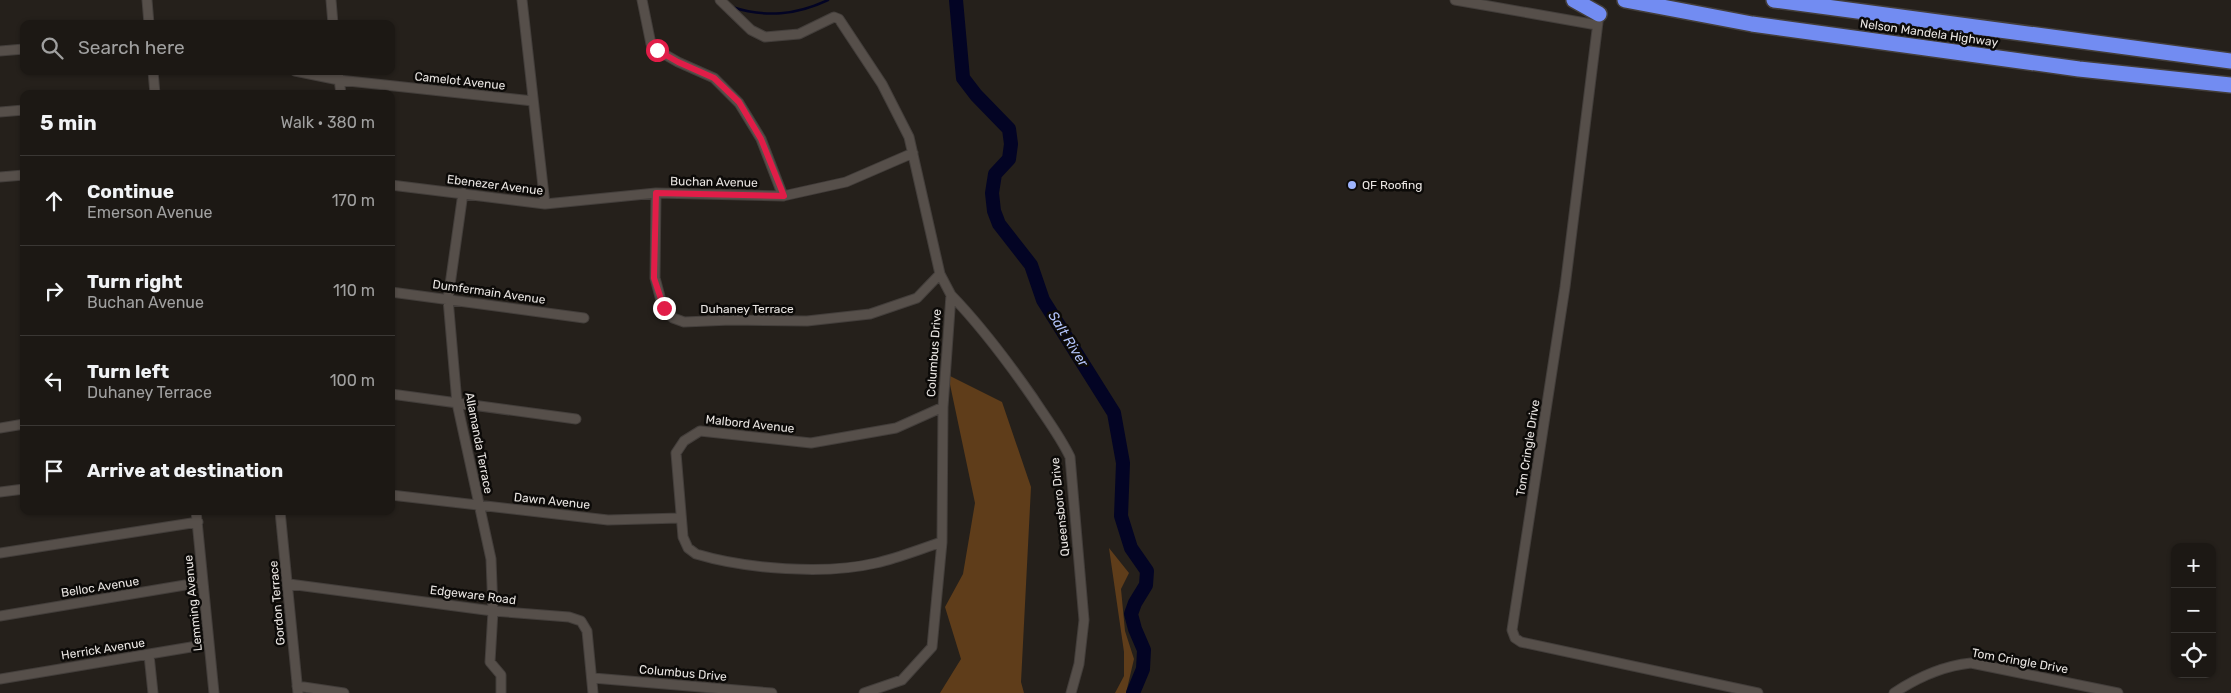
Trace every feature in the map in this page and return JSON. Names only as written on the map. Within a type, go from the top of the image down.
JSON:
[{"type":"highway","points":[[1574,0],[1598,19]]},
{"type":"highway","name":"Nelson Mandela Highway","points":[[1625,0],[1752,24],[2079,69],[2231,85]]},
{"type":"highway","name":"Nelson Mandela Highway","points":[[1774,0],[2231,61]]},
{"type":"street","points":[[147,0],[150,20]]},
{"type":"street","points":[[331,0],[333,20]]},
{"type":"street","points":[[522,0],[545,204]]},
{"type":"street","points":[[642,0],[651,44],[657,50],[678,62],[714,78],[739,102],[761,139],[784,196]]},
{"type":"street","name":"Columbus Drive","points":[[720,0],[751,30],[765,37],[799,34],[834,17],[840,19],[882,84],[909,137],[940,274],[951,295],[943,407],[942,542],[932,647],[902,680],[864,693]]},
{"type":"street","points":[[1455,0],[1598,19]]},
{"type":"street","name":"Tom Cringle Drive","points":[[1598,19],[1565,287],[1512,630],[1515,638],[1521,642],[1758,693]]},
{"type":"street","points":[[0,51],[20,49]]},
{"type":"street","points":[[153,75],[155,90]]},
{"type":"street","points":[[338,76],[340,90]]},
{"type":"street","name":"Camelot Avenue","points":[[338,76],[533,102]]},
{"type":"street","points":[[0,112],[20,110]]},
{"type":"street","name":"Buchan Avenue","points":[[656,193],[784,196],[846,182],[913,153]]},
{"type":"street","points":[[0,177],[20,175]]},
{"type":"street","name":"Ebenezer Avenue","points":[[395,185],[545,204],[656,193]]},
{"type":"street","name":"Allamanda Terrace","points":[[463,193],[448,299],[457,402],[491,559],[493,611],[490,662],[501,675],[501,693]]},
{"type":"street","name":"Duhaney Terrace","points":[[656,193],[654,278],[664,308],[672,318],[684,322],[731,320],[807,321],[870,314],[917,298],[940,274]]},
{"type":"street","name":"Dumfermain Avenue","points":[[395,292],[584,318]]},
{"type":"street","name":"Queensboro Drive","points":[[951,295],[977,322],[1014,372],[1063,442],[1070,458],[1084,620],[1079,664],[1071,693]]},
{"type":"street","points":[[395,394],[576,419]]},
{"type":"street","name":"Malbord Avenue","points":[[942,542],[876,563],[831,570],[768,567],[696,554],[688,548],[683,537],[676,453],[684,441],[692,434],[700,431],[811,443],[896,428],[943,407]]},
{"type":"street","points":[[0,428],[20,425]]},
{"type":"street","points":[[0,492],[20,489]]},
{"type":"street","name":"Dawn Avenue","points":[[395,495],[608,520],[680,518]]},
{"type":"street","name":"Lemming Avenue","points":[[197,515],[214,693]]},
{"type":"street","name":"Gordon Terrace","points":[[280,515],[289,584],[297,689]]},
{"type":"street","points":[[0,553],[198,522]]},
{"type":"street","name":"Belloc Avenue","points":[[0,616],[203,582]]},
{"type":"street","name":"Edgeware Road","points":[[289,584],[493,611],[569,617],[580,621],[587,631],[593,693]]},
{"type":"street","name":"Herrick Avenue","points":[[0,679],[209,644]]},
{"type":"street","points":[[149,655],[153,693]]},
{"type":"street","name":"Tom Cringle Drive","points":[[1894,693],[1929,672],[1951,665],[1971,663],[2118,693]]},
{"type":"street","name":"Columbus Drive","points":[[592,678],[706,690],[772,693]]},
{"type":"street","points":[[297,689],[344,693]]},
{"type":"shaded area","points":[[948,375],[1002,402],[1031,487],[1021,682],[1024,693],[940,693],[961,659],[945,607],[963,574],[975,503]]},
{"type":"shaded area","points":[[1109,548],[1129,573],[1121,589],[1125,631],[1134,659],[1126,693],[1115,693],[1124,676],[1124,652]]},
{"type":"waterway","points":[[732,7],[769,14],[793,12],[828,0]]},
{"type":"waterway","name":"Salt River","points":[[956,0],[963,78],[976,95],[1009,129],[1011,144],[1009,159],[995,174],[992,193],[994,211],[999,224],[1031,265],[1043,300],[1114,413],[1123,463],[1121,516],[1131,548],[1147,571],[1146,585],[1135,603],[1131,614],[1144,650],[1143,669],[1133,693]]},
{"type":"place","name":"QF Roofing","points":[[1352,185]]},
{"type":"route","points":[[657,50],[678,62],[714,78],[739,102],[761,139],[784,196],[656,193],[654,278],[664,308]]}]
